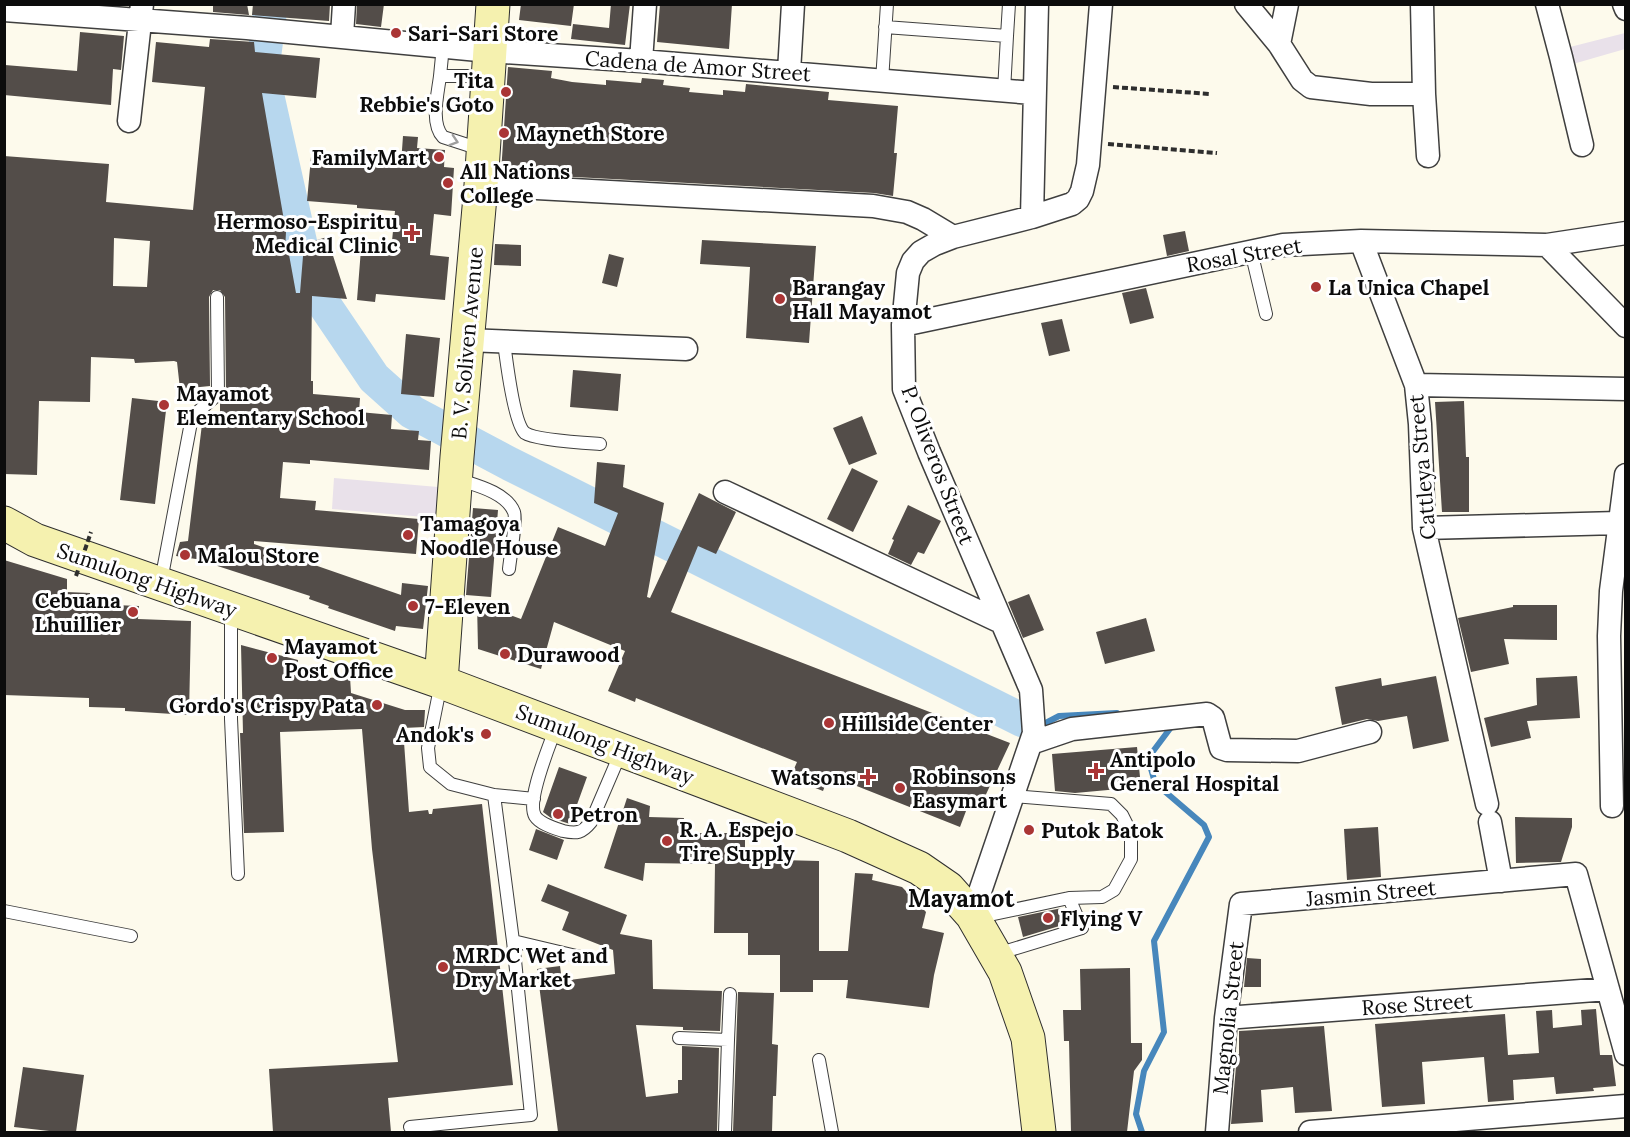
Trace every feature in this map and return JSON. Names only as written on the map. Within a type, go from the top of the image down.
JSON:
[{"type":"main road","name":"B. V. Soliven Avenue","points":[[441,682],[456,468],[481,185],[493,4]]},
{"type":"main road","name":"Sumulong Highway","points":[[4,523],[35,540],[441,682],[848,836],[919,868],[948,888],[973,916],[1005,972],[1028,1038],[1039,1132]]},
{"type":"street","points":[[342,36],[344,4]]},
{"type":"street","points":[[641,61],[645,4]]},
{"type":"street","points":[[789,72],[793,4]]},
{"type":"street","points":[[1032,217],[1037,4]]},
{"type":"street","name":"P. Oliveros Street","points":[[973,916],[1032,738],[1031,690],[904,389],[903,325],[908,273],[913,261],[921,252],[952,237],[1032,217],[1072,204],[1078,199],[1088,165],[1101,4]]},
{"type":"street","points":[[1246,4],[1279,44],[1302,80],[1311,87],[1371,94],[1424,94]]},
{"type":"street","points":[[1279,44],[1287,4]]},
{"type":"street","points":[[1422,4],[1428,156]]},
{"type":"street","points":[[1547,4],[1582,145]]},
{"type":"street","points":[[1624,4],[1626,9]]},
{"type":"street","name":"Cadena de Amor Street","points":[[4,10],[141,12],[247,28],[443,46],[488,64],[641,61],[1034,93]]},
{"type":"street","points":[[129,122],[141,12]]},
{"type":"street","points":[[481,185],[873,206],[907,212],[952,237]]},
{"type":"street","name":"Rosal Street","points":[[903,325],[1283,244],[1361,242],[1547,245],[1626,233]]},
{"type":"street","name":"Cattleya Street","points":[[1361,242],[1416,385],[1420,424],[1424,528],[1489,813],[1501,881]]},
{"type":"street","points":[[1547,245],[1626,326]]},
{"type":"street","points":[[467,340],[686,349]]},
{"type":"street","points":[[1416,385],[1626,389]]},
{"type":"street","points":[[1612,806],[1608,636],[1618,591],[1618,523],[1626,475]]},
{"type":"street","points":[[725,492],[1001,622]]},
{"type":"street","points":[[1424,528],[1618,523]]},
{"type":"street","points":[[1032,738],[1072,729],[1207,714],[1213,718],[1221,748],[1227,750],[1298,751],[1370,732]]},
{"type":"street","name":"Jasmin Street","points":[[1241,904],[1576,874],[1626,1054]]},
{"type":"street","name":"Magnolia Street","points":[[1217,1132],[1226,1018],[1241,904]]},
{"type":"street","name":"Rose Street","points":[[1226,1018],[1608,989]]},
{"type":"street","points":[[1310,1132],[1626,1106]]},
{"type":"lane","points":[[882,81],[886,4]]},
{"type":"lane","points":[[1004,91],[1009,4]]},
{"type":"lane","points":[[885,27],[1007,36]]},
{"type":"lane","points":[[443,46],[436,117],[438,132],[443,137],[483,150]]},
{"type":"lane","points":[[440,76],[488,64]]},
{"type":"lane","points":[[1251,251],[1266,314]]},
{"type":"lane","points":[[160,584],[192,417],[218,394],[217,297]]},
{"type":"lane","points":[[504,342],[517,419],[525,432],[539,437],[600,444]]},
{"type":"lane","points":[[456,468],[478,486],[507,500],[515,513],[509,569]]},
{"type":"lane","points":[[231,609],[231,718],[238,874]]},
{"type":"lane","points":[[441,682],[428,748],[430,767],[451,784],[494,795],[534,800]]},
{"type":"lane","points":[[557,726],[538,778],[533,812],[536,819],[550,826],[576,834],[584,831],[591,822],[621,750]]},
{"type":"lane","points":[[410,1127],[531,1115],[513,941],[494,795]]},
{"type":"lane","points":[[973,916],[1070,898],[1102,897],[1114,890],[1131,859],[1131,833],[1122,814],[1111,804],[1013,796]]},
{"type":"lane","points":[[996,954],[1082,928],[1070,898]]},
{"type":"lane","points":[[4,911],[131,936]]},
{"type":"lane","points":[[513,941],[589,959]]},
{"type":"lane","points":[[725,1132],[730,994]]},
{"type":"lane","points":[[679,1038],[728,1040]]},
{"type":"lane","points":[[819,1060],[832,1132]]},
{"type":"path","points":[[1094,85],[1210,94]]},
{"type":"path","points":[[1089,142],[1217,153]]},
{"type":"path","points":[[76,576],[91,532]]},
{"type":"shaded area","points":[[1625,33],[1625,49],[1573,64],[1570,47]]},
{"type":"shaded area","points":[[334,478],[438,487],[436,518],[332,509]]},
{"type":"building","points":[[213,4],[247,4],[249,15],[213,12]]},
{"type":"building","points":[[253,4],[330,4],[329,21],[252,15]]},
{"type":"building","points":[[357,4],[384,4],[381,27],[356,24]]},
{"type":"building","points":[[521,4],[574,4],[571,26],[519,20]]},
{"type":"building","points":[[611,4],[630,4],[625,45],[571,39],[573,24],[609,28]]},
{"type":"building","points":[[660,4],[732,4],[729,49],[657,42]]},
{"type":"building","points":[[80,32],[124,36],[121,70],[113,69],[111,105],[4,95],[5,65],[77,71]]},
{"type":"building","name":"Mayamot Elementary School","points":[[210,39],[254,42],[255,52],[320,58],[316,98],[262,93],[286,232],[285,250],[288,249],[296,293],[300,293],[304,244],[327,237],[347,299],[312,296],[311,381],[313,381],[313,394],[360,398],[359,412],[392,415],[391,429],[419,431],[418,440],[431,441],[429,470],[310,460],[310,464],[283,462],[280,498],[316,501],[315,510],[419,519],[416,554],[254,541],[254,544],[401,595],[402,583],[428,586],[423,629],[396,626],[395,631],[328,608],[329,606],[309,599],[310,596],[196,559],[176,556],[180,542],[188,541],[202,424],[220,426],[220,403],[226,394],[225,297],[220,290],[213,290],[209,297],[210,386],[180,389],[177,362],[174,361],[135,363],[134,359],[91,357],[90,402],[39,401],[37,475],[4,474],[4,156],[109,164],[106,202],[193,210],[205,87],[152,82],[156,42],[209,47]],"holes":[[[114,238],[150,241],[147,287],[113,286]]]},
{"type":"building","points":[[508,67],[552,71],[551,78],[572,82],[606,85],[606,80],[641,83],[642,78],[664,80],[663,85],[690,88],[689,92],[723,95],[723,90],[745,92],[746,84],[829,92],[828,100],[898,106],[893,196],[874,193],[501,173]]},
{"type":"building","points":[[403,136],[418,137],[417,148],[445,150],[444,167],[454,168],[451,216],[434,214],[430,255],[449,257],[445,300],[376,294],[375,302],[357,300],[361,249],[391,251],[395,211],[307,201],[311,157],[401,164]]},
{"type":"building","points":[[1185,231],[1189,251],[1167,256],[1163,235]]},
{"type":"building","name":"Barangay Hall Mayamot","points":[[702,240],[816,246],[809,343],[746,338],[750,267],[700,264]]},
{"type":"building","points":[[495,244],[521,245],[521,266],[494,265]]},
{"type":"building","points":[[609,254],[624,258],[617,287],[602,283]]},
{"type":"building","points":[[1146,288],[1154,318],[1130,324],[1122,293]]},
{"type":"building","points":[[1062,319],[1070,351],[1049,356],[1041,323]]},
{"type":"building","points":[[406,334],[440,338],[434,397],[401,394]]},
{"type":"building","points":[[573,370],[621,374],[618,411],[570,407]]},
{"type":"building","points":[[132,398],[167,402],[155,504],[120,500]]},
{"type":"building","points":[[1464,401],[1466,457],[1469,457],[1469,512],[1442,512],[1435,402]]},
{"type":"building","points":[[862,416],[877,454],[849,465],[833,428]]},
{"type":"building","points":[[597,462],[625,465],[623,487],[664,503],[647,597],[650,598],[699,493],[736,512],[716,554],[698,546],[671,612],[1010,743],[981,805],[969,803],[960,827],[829,775],[823,791],[790,778],[797,762],[636,698],[635,702],[608,691],[625,651],[554,622],[541,669],[478,649],[477,603],[521,619],[558,527],[605,546],[618,513],[594,503]]},
{"type":"building","points":[[852,468],[878,481],[853,532],[827,519]]},
{"type":"building","points":[[908,505],[941,521],[924,554],[918,552],[911,565],[888,554],[894,540],[892,539]]},
{"type":"building","points":[[473,508],[498,510],[491,597],[466,595]]},
{"type":"building","points":[[4,560],[67,579],[67,592],[90,593],[90,604],[139,606],[138,619],[191,621],[189,715],[125,711],[125,708],[89,707],[89,698],[4,695]]},
{"type":"building","points":[[1029,594],[1044,630],[1023,638],[1008,602]]},
{"type":"building","points":[[1513,605],[1557,605],[1557,640],[1504,639],[1509,664],[1471,672],[1458,618],[1513,607]]},
{"type":"building","points":[[1146,618],[1155,651],[1105,664],[1096,632]]},
{"type":"building","points":[[241,645],[298,660],[298,679],[350,677],[351,693],[405,710],[425,710],[424,727],[403,728],[409,812],[428,810],[429,814],[432,814],[433,809],[482,804],[513,1085],[388,1098],[391,1132],[273,1132],[269,1069],[398,1062],[372,849],[362,729],[280,732],[284,832],[244,833],[240,733],[243,733]]},
{"type":"building","points":[[1436,676],[1449,741],[1413,749],[1407,716],[1378,721],[1367,719],[1342,725],[1335,687],[1381,678],[1382,686]]},
{"type":"building","points":[[1577,676],[1580,718],[1527,721],[1531,738],[1491,747],[1484,718],[1537,705],[1536,678]]},
{"type":"building","name":"Antipolo General Hospital","points":[[1137,747],[1141,787],[1075,793],[1055,791],[1052,754]]},
{"type":"building","points":[[559,767],[587,777],[570,824],[551,818],[543,812]]},
{"type":"building","points":[[627,798],[650,806],[649,817],[684,818],[683,833],[745,833],[745,859],[819,861],[819,951],[848,951],[855,873],[873,874],[872,880],[902,887],[926,912],[922,928],[944,933],[929,1008],[846,998],[848,980],[813,980],[813,992],[780,992],[780,955],[748,955],[748,933],[714,933],[715,864],[645,863],[643,881],[604,868]]},
{"type":"building","points":[[1515,817],[1572,818],[1572,827],[1561,862],[1516,863]]},
{"type":"building","points":[[1378,827],[1381,877],[1347,880],[1344,829]]},
{"type":"building","points":[[536,829],[564,840],[557,860],[529,850]]},
{"type":"building","points":[[548,884],[627,915],[620,934],[652,940],[653,989],[722,991],[720,1031],[636,1025],[646,1097],[678,1093],[678,1080],[682,1080],[682,1046],[719,1048],[717,1132],[558,1132],[537,969],[560,966],[562,981],[615,974],[613,950],[562,930],[569,912],[541,901]]},
{"type":"building","points":[[1062,908],[1066,924],[1023,937],[1018,917]]},
{"type":"building","points":[[1247,958],[1261,959],[1261,987],[1244,987]]},
{"type":"building","points":[[1130,968],[1131,1043],[1142,1043],[1142,1060],[1134,1071],[1127,1132],[1071,1132],[1069,1041],[1064,1041],[1063,1010],[1081,1010],[1080,969]]},
{"type":"building","points":[[738,992],[774,993],[772,1044],[778,1045],[772,1132],[733,1132]]},
{"type":"building","points":[[1596,1009],[1600,1055],[1612,1055],[1616,1086],[1593,1088],[1594,1091],[1556,1094],[1554,1077],[1513,1080],[1514,1100],[1488,1102],[1484,1057],[1422,1062],[1425,1104],[1382,1107],[1375,1024],[1505,1014],[1508,1055],[1539,1053],[1536,1011],[1552,1010],[1553,1028],[1582,1025],[1581,1010]]},
{"type":"building","points":[[1324,1026],[1332,1111],[1295,1113],[1293,1087],[1261,1090],[1263,1122],[1231,1124],[1237,1054],[1239,1054],[1239,1031]]},
{"type":"building","points":[[23,1067],[84,1075],[76,1132],[14,1127]]},
{"type":"waterway","points":[[271,4],[262,72],[309,282],[374,378],[412,412],[510,464],[1022,720]]},
{"type":"waterway","points":[[1040,726],[1059,716],[1117,713]]},
{"type":"waterway","points":[[1142,1132],[1136,1114],[1144,1071],[1164,1032],[1154,941],[1209,837],[1204,825],[1155,783],[1148,758],[1172,726]]},
{"type":"place","name":"Sari-Sari Store","points":[[396,33]]},
{"type":"place","name":"Tita Rebbie's Goto","points":[[506,92]]},
{"type":"place","name":"Mayneth Store","points":[[504,133]]},
{"type":"place","name":"FamilyMart","points":[[439,157]]},
{"type":"place","name":"All Nations College","points":[[448,183]]},
{"type":"place","name":"Hermoso-Espiritu Medical Clinic","points":[[412,233]]},
{"type":"place","name":"La Unica Chapel","points":[[1316,287]]},
{"type":"place","name":"Barangay Hall Mayamot","points":[[780,299]]},
{"type":"place","name":"Mayamot Elementary School","points":[[164,405]]},
{"type":"place","name":"Tamagoya Noodle House","points":[[408,535]]},
{"type":"place","name":"Malou Store","points":[[185,555]]},
{"type":"place","name":"7-Eleven","points":[[413,606]]},
{"type":"place","name":"Cebuana Lhuillier","points":[[133,612]]},
{"type":"place","name":"Durawood","points":[[505,654]]},
{"type":"place","name":"Mayamot Post Office","points":[[272,658]]},
{"type":"place","name":"Gordo's Crispy Pata","points":[[377,705]]},
{"type":"place","name":"Hillside Center","points":[[829,723]]},
{"type":"place","name":"Andok's","points":[[486,734]]},
{"type":"place","name":"Antipolo General Hospital","points":[[1096,771]]},
{"type":"place","name":"Watsons","points":[[868,777]]},
{"type":"place","name":"Robinsons Easymart","points":[[900,788]]},
{"type":"place","name":"Petron","points":[[558,814]]},
{"type":"place","name":"Putok Batok","points":[[1029,830]]},
{"type":"place","name":"R. A. Espejo Tire Supply","points":[[667,841]]},
{"type":"place","name":"Flying V","points":[[1048,918]]},
{"type":"place","name":"MRDC Wet and Dry Market","points":[[443,967]]},
{"type":"district","name":"Mayamot","points":[[961,898]]}]
